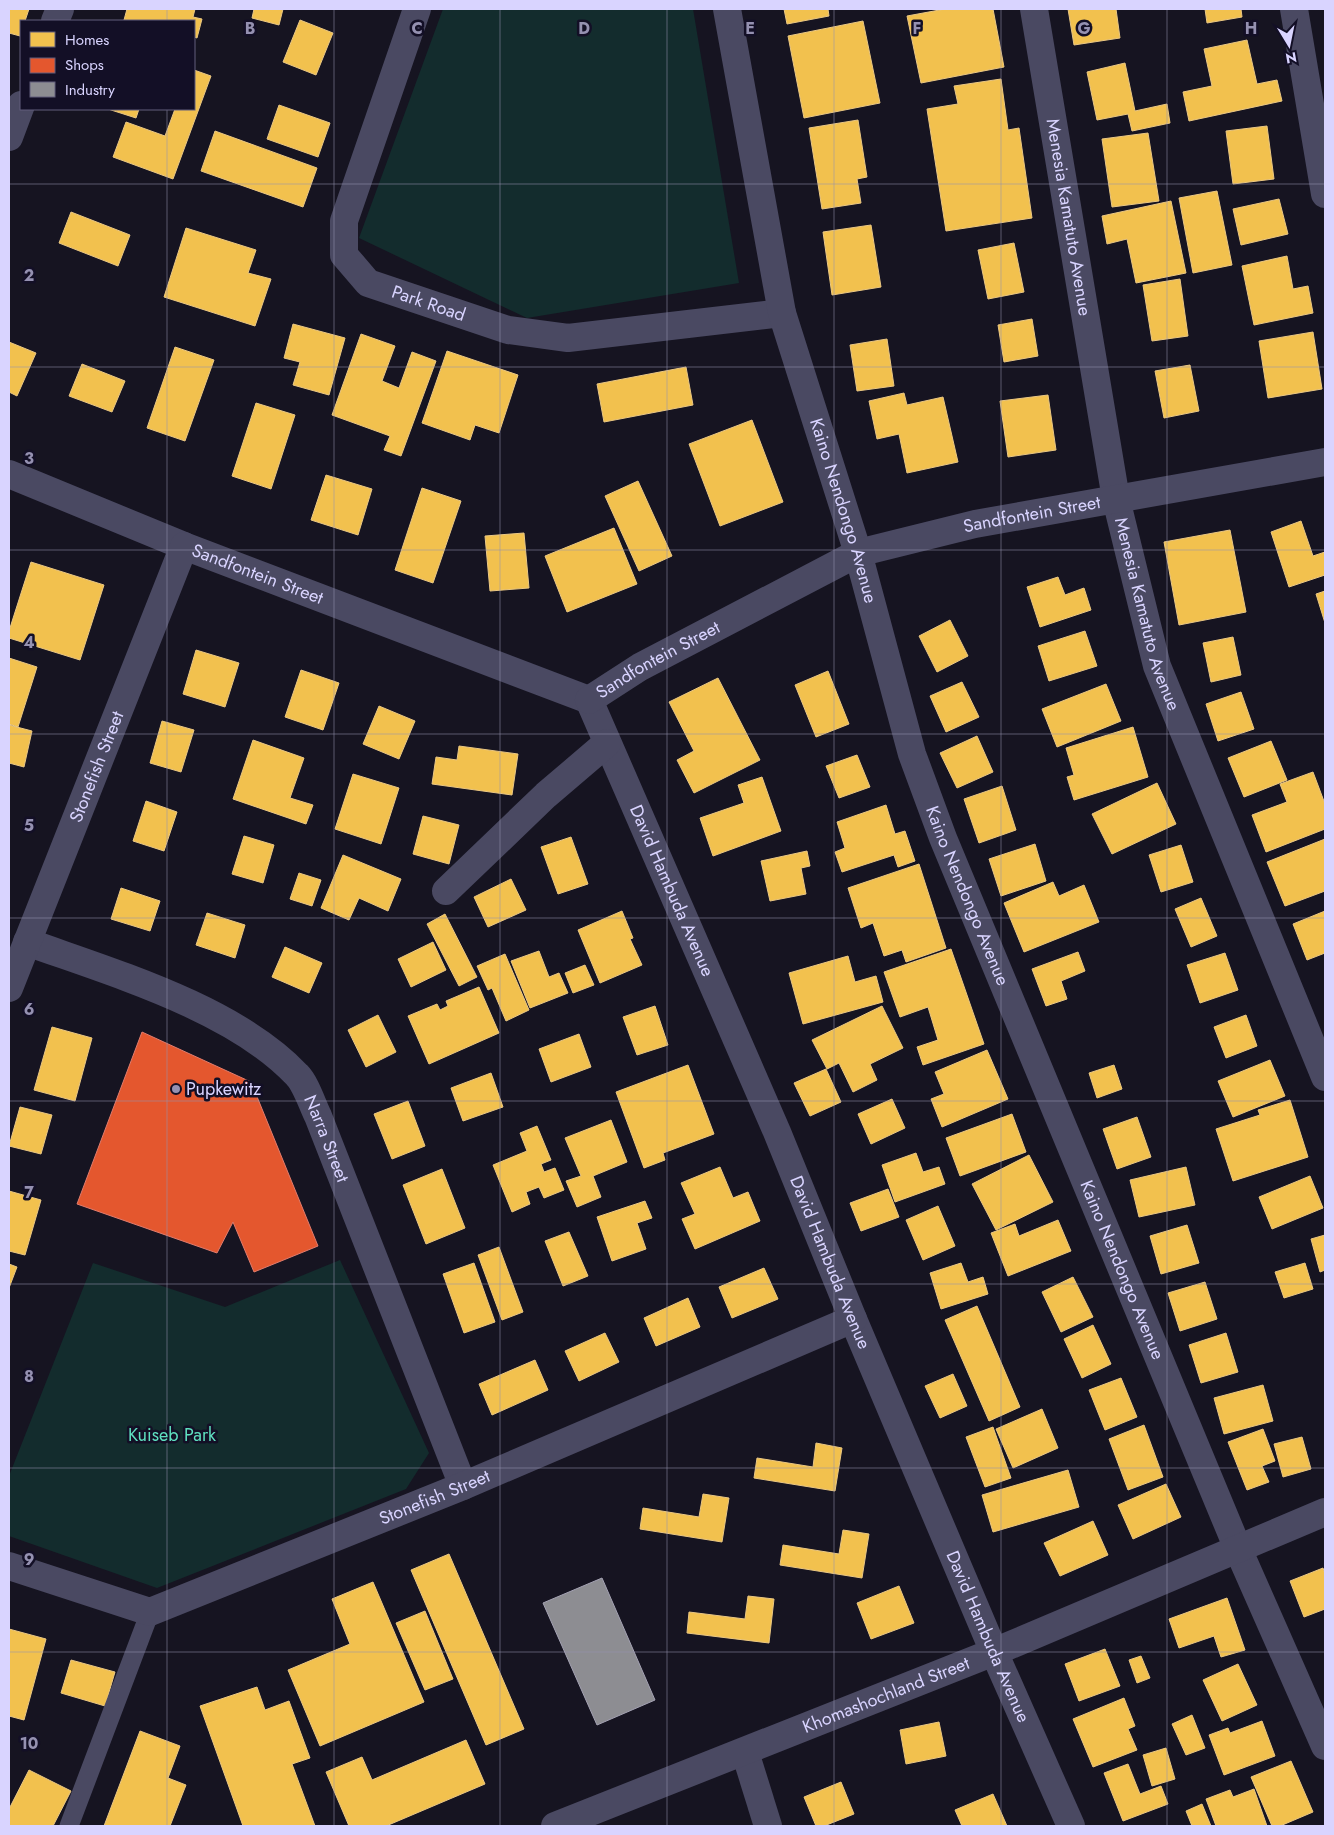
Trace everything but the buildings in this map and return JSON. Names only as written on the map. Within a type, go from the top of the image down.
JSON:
[{"type":"street","name":"Park Road","points":[[417,9],[344,221],[344,255],[368,283],[508,330],[568,338],[782,313]]},
{"type":"street","name":"Kaino Nendongo Avenue","points":[[727,9],[782,313],[858,553],[912,754],[943,838],[1238,1549],[1325,1746]]},
{"type":"street","name":"Menesia Kamatuto Avenue","points":[[1034,9],[1116,499],[1158,666],[1325,1077]]},
{"type":"street","points":[[1294,9],[1325,194]]},
{"type":"street","points":[[9,137],[20,108]]},
{"type":"street","name":"Sandfontein Street","points":[[9,474],[184,546],[589,700],[640,667],[858,553],[974,524],[1325,462]]},
{"type":"street","name":"Stonefish Street","points":[[9,988],[184,546]]},
{"type":"street","name":"David Hambuda Avenue","points":[[589,700],[777,1132],[853,1320],[994,1652],[1072,1826]]},
{"type":"street","points":[[446,891],[546,795],[607,742]]},
{"type":"street","name":"Narra Street","points":[[27,942],[150,987],[210,1014],[262,1045],[299,1076],[318,1116],[464,1486]]},
{"type":"street","name":"Stonefish Street","points":[[150,1612],[464,1486],[853,1320]]},
{"type":"street","name":"Khomashochland Street","points":[[555,1826],[994,1652],[1325,1512]]},
{"type":"street","points":[[9,1566],[150,1612]]},
{"type":"street","points":[[745,1752],[768,1826]]},
{"type":"lane","points":[[69,1826],[150,1612]]},
{"type":"green space","points":[[443,9],[693,9],[739,283],[527,318],[359,238]]},
{"type":"green space","name":"Kuiseb Park","points":[[340,1260],[429,1453],[406,1489],[157,1588],[9,1536],[9,1476],[93,1263],[225,1307]]},
{"type":"place","name":"Pupkewitz","points":[[176,1089]]}]
